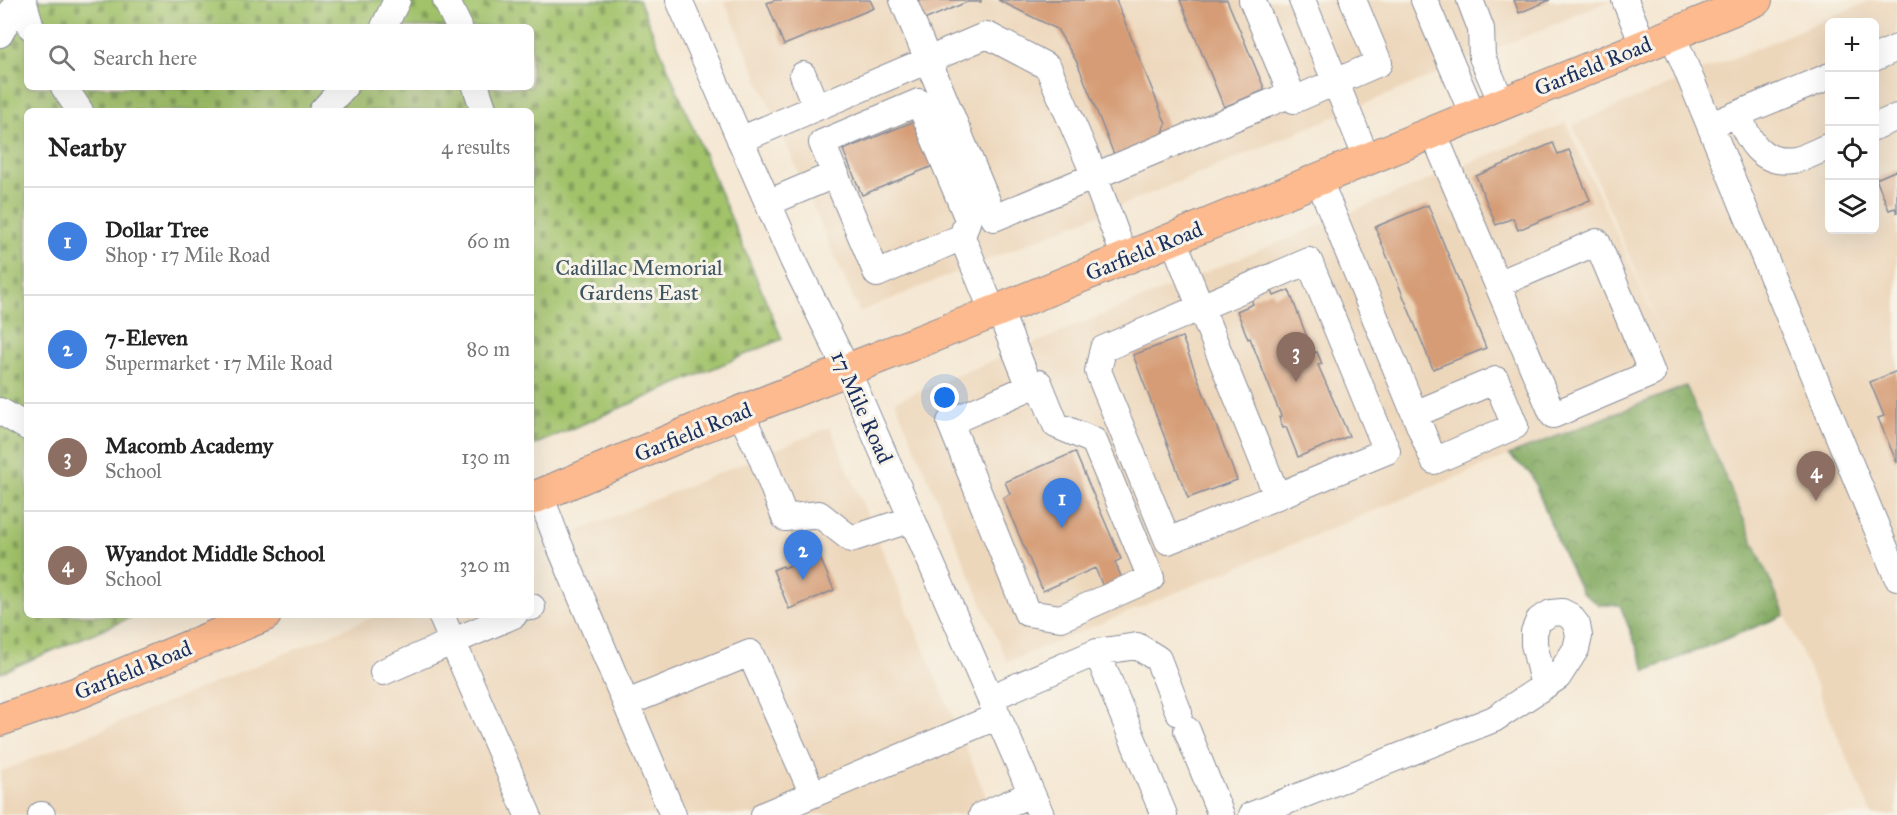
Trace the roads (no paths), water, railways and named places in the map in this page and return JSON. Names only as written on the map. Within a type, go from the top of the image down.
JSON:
[{"type":"main road","name":"Garfield Road","points":[[536,497],[1756,0]]},
{"type":"main road","name":"Garfield Road","points":[[0,720],[80,692],[258,618]]},
{"type":"street","points":[[0,34],[18,0]]},
{"type":"street","points":[[23,0],[30,24]]},
{"type":"street","points":[[385,24],[397,0]]},
{"type":"street","points":[[446,0],[458,24]]},
{"type":"street","name":"17 Mile Road","points":[[679,0],[793,260],[847,370],[1036,804]]},
{"type":"street","points":[[903,0],[994,218],[1291,94]]},
{"type":"street","points":[[1252,0],[1294,100],[1379,63],[1353,0]]},
{"type":"street","points":[[1302,0],[1367,159]]},
{"type":"street","points":[[1424,0],[1473,115]]},
{"type":"street","points":[[1470,0],[1481,28],[1482,57],[1502,104]]},
{"type":"street","points":[[1625,0],[1643,45]]},
{"type":"street","points":[[1672,34],[1897,577]]},
{"type":"street","points":[[740,140],[987,35],[1048,67],[1125,258]]},
{"type":"street","points":[[1879,56],[1897,48]]},
{"type":"street","points":[[803,75],[816,107]]},
{"type":"street","points":[[1711,125],[1825,78]]},
{"type":"street","points":[[66,90],[78,108]]},
{"type":"street","points":[[325,108],[341,90]]},
{"type":"street","points":[[478,90],[483,108]]},
{"type":"street","points":[[962,237],[877,274],[822,143],[919,102],[968,219],[962,237],[1030,387]]},
{"type":"street","points":[[1738,114],[1752,146],[1766,155],[1782,160],[1796,160],[1825,148]]},
{"type":"street","points":[[1877,126],[1897,117]]},
{"type":"street","points":[[1433,132],[1553,415],[1652,373],[1597,242],[1498,284]]},
{"type":"street","points":[[768,203],[836,174]]},
{"type":"street","points":[[1318,178],[1415,414]]},
{"type":"street","points":[[1173,239],[1277,496]]},
{"type":"street","points":[[1309,261],[1388,451],[1277,496],[1168,541],[1098,371],[1103,349],[1309,261]]},
{"type":"street","points":[[1039,383],[1056,424],[1094,441],[1150,578],[1061,618],[1028,613],[950,422],[1030,387],[1039,383]]},
{"type":"street","points":[[0,411],[24,425]]},
{"type":"street","points":[[740,412],[761,456],[785,518],[819,514],[851,539],[912,519]]},
{"type":"street","points":[[536,497],[558,542],[627,703],[672,815]]},
{"type":"street","points":[[442,618],[528,815]]},
{"type":"street","points":[[383,672],[507,618]]},
{"type":"street","points":[[764,815],[813,794],[994,707],[1097,652],[1137,646],[1158,659],[1221,815]]},
{"type":"street","points":[[1097,652],[1164,815]]},
{"type":"street","points":[[627,703],[750,653],[813,794]]},
{"type":"street","points":[[1252,815],[1494,719],[1544,686]]},
{"type":"street","points":[[982,815],[1036,804]]},
{"type":"place","name":"Macomb Academy","points":[[1296,382]]},
{"type":"place","name":"Wyandot Middle School","points":[[1816,501]]},
{"type":"place","name":"Dollar Tree","points":[[1062,528]]},
{"type":"place","name":"7-Eleven","points":[[803,580]]},
{"type":"park label","name":"Cadillac Memorial Gardens East","points":[[639,280]]}]
